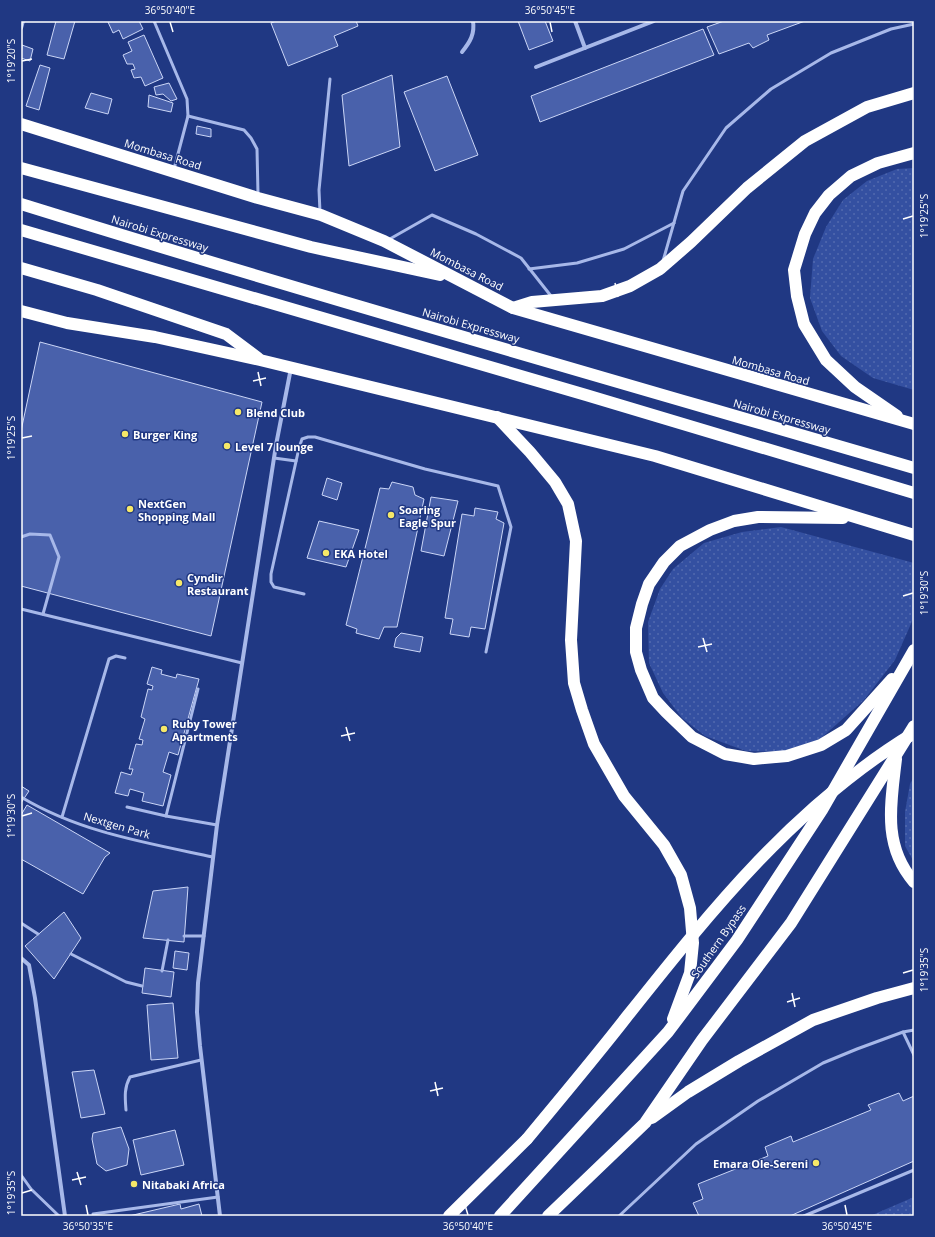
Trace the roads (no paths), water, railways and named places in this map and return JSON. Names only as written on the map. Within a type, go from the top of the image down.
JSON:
[{"type":"highway","points":[[513,308],[532,302],[602,296],[630,286],[660,269],[692,242],[747,188],[805,140],[867,107],[914,93]]},
{"type":"highway","name":"Mombasa Road","points":[[21,124],[320,216],[384,241],[513,308],[910,423]]},
{"type":"highway","points":[[910,423],[855,387],[826,360],[804,324],[796,296],[794,270],[811,220],[829,195],[851,176],[878,163],[914,153]]},
{"type":"highway","points":[[21,168],[311,247],[458,279]]},
{"type":"highway","name":"Nairobi Expressway","points":[[21,204],[322,295],[914,468]]},
{"type":"highway","points":[[21,230],[314,315],[914,493]]},
{"type":"highway","points":[[21,268],[97,290],[226,334],[260,360]]},
{"type":"highway","points":[[21,311],[66,323],[155,337],[260,360],[655,456],[914,535]]},
{"type":"highway","points":[[497,417],[555,482],[568,504],[576,541],[571,640],[574,683],[582,710],[594,744],[624,796],[664,846],[681,875],[690,908],[693,943],[690,973],[668,1032]]},
{"type":"highway","points":[[856,518],[758,517],[734,521],[710,530],[680,546],[664,562],[649,584],[642,604],[636,628],[636,652],[641,670],[653,698],[692,737],[725,754],[754,759],[787,756],[821,745],[846,730],[911,656]]},
{"type":"highway","name":"Southern Bypass","points":[[500,1216],[668,1032],[737,940],[822,810],[911,656]]},
{"type":"highway","points":[[645,1123],[702,1040],[791,923],[914,726]]},
{"type":"highway","points":[[449,1216],[527,1139],[708,916],[757,862],[806,813],[891,747],[914,733]]},
{"type":"highway","points":[[896,756],[891,809],[892,837],[900,864],[914,882]]},
{"type":"highway","points":[[548,1216],[645,1123],[688,1092],[813,1020],[877,998],[914,988]]},
{"type":"street","points":[[21,28],[23,21]]},
{"type":"street","points":[[462,52],[471,40],[474,27],[473,21]]},
{"type":"street","points":[[575,21],[585,48]]},
{"type":"street","points":[[536,67],[654,21]]},
{"type":"street","points":[[220,1216],[201,1060],[197,1012],[198,983],[217,826],[276,445],[291,368]]},
{"type":"street","points":[[21,958],[29,965],[65,1216]]},
{"type":"lane","points":[[154,21],[187,99],[188,116],[173,171]]},
{"type":"lane","points":[[660,269],[683,191],[726,128],[771,89],[830,53],[890,29],[914,24]]},
{"type":"lane","points":[[320,216],[318,190],[330,79]]},
{"type":"lane","points":[[188,116],[244,130],[251,138],[257,149],[258,198]]},
{"type":"lane","points":[[384,241],[432,215],[476,234],[521,258],[555,300]]},
{"type":"lane","points":[[529,269],[577,263],[624,249],[674,223]]},
{"type":"lane","points":[[304,594],[274,587],[271,582],[271,574],[302,440],[308,437],[315,437],[425,469],[498,486],[511,527],[486,652]]},
{"type":"lane","points":[[276,445],[299,448]]},
{"type":"lane","points":[[274,458],[296,461]]},
{"type":"lane","points":[[21,537],[30,534],[50,536],[59,557],[43,614]]},
{"type":"lane","points":[[21,609],[242,664]]},
{"type":"lane","points":[[62,817],[109,659],[116,656],[125,658]]},
{"type":"lane","points":[[166,816],[198,689]]},
{"type":"lane","name":"Nextgen Park","points":[[21,797],[62,817],[95,830],[149,844],[213,857]]},
{"type":"lane","points":[[127,806],[166,816],[217,826]]},
{"type":"lane","points":[[21,923],[38,934]]},
{"type":"lane","points":[[184,936],[204,936]]},
{"type":"lane","points":[[162,971],[168,940]]},
{"type":"lane","points":[[71,954],[126,982],[142,986]]},
{"type":"lane","points":[[619,1216],[696,1144],[758,1101],[824,1063],[903,1032],[914,1030]]},
{"type":"lane","points":[[903,1032],[914,1055]]},
{"type":"lane","points":[[126,1110],[124,1095],[126,1084],[130,1077],[201,1060]]},
{"type":"lane","points":[[804,1216],[914,1170]]},
{"type":"lane","points":[[21,1175],[31,1189],[59,1216]]},
{"type":"lane","points":[[92,1214],[218,1197]]},
{"type":"place","name":"Blend Club","points":[[238,412]]},
{"type":"place","name":"Burger King","points":[[125,434]]},
{"type":"place","name":"Level 7 lounge","points":[[227,446]]},
{"type":"place","name":"NextGen Shopping Mall","points":[[130,509]]},
{"type":"place","name":"Soaring Eagle Spur","points":[[391,515]]},
{"type":"place","name":"EKA Hotel","points":[[326,553]]},
{"type":"place","name":"Cyndir Restaurant","points":[[179,583]]},
{"type":"place","name":"Ruby Tower Apartments","points":[[164,729]]},
{"type":"place","name":"Emara Ole-Sereni","points":[[816,1163]]},
{"type":"place","name":"Nitabaki Africa","points":[[134,1184]]}]
